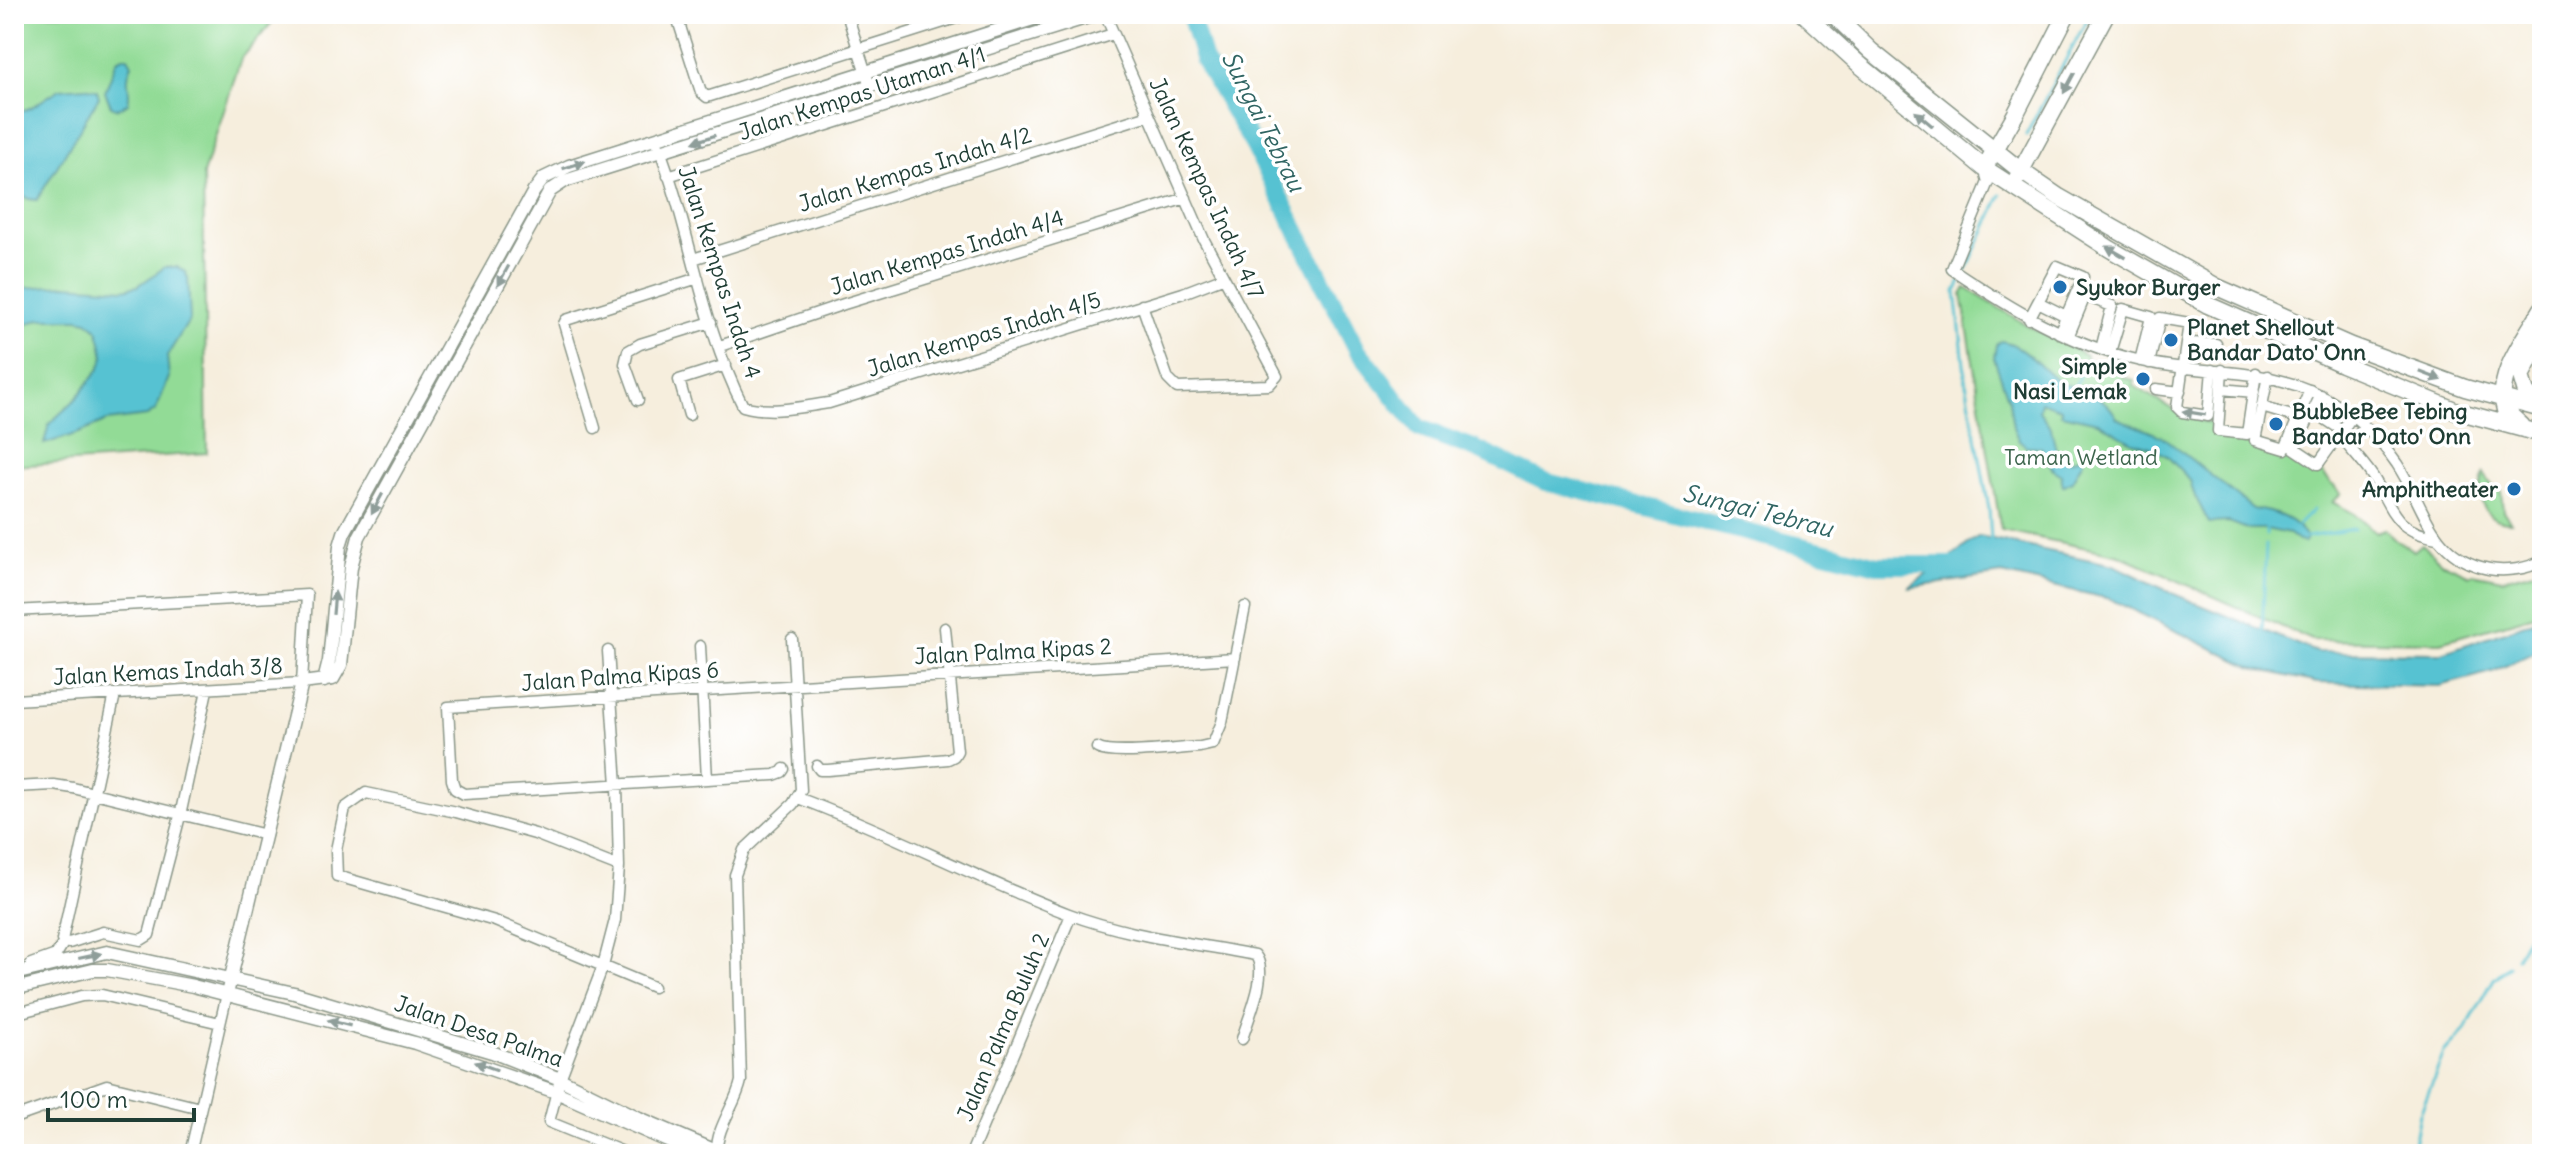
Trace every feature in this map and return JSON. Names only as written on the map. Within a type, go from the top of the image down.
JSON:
[{"type":"main road","points":[[1804,14],[1984,168],[2110,249],[2208,305],[2457,411],[2534,432]]},
{"type":"main road","points":[[1833,14],[1871,51],[2021,171],[2059,197],[2217,287],[2351,346],[2465,388],[2542,409]]},
{"type":"main road","points":[[1984,168],[2067,14]]},
{"type":"main road","points":[[2012,187],[2106,14]]},
{"type":"main road","points":[[1954,119],[1984,131],[2002,125],[2015,115]]},
{"type":"main road","points":[[2040,136],[2039,170],[2059,197]]},
{"type":"main road","points":[[2534,432],[2508,414],[2503,398],[2508,369],[2542,309]]},
{"type":"main road","points":[[2542,335],[2521,376],[2526,393],[2542,409]]},
{"type":"main road","points":[[2465,388],[2495,380],[2508,369]]},
{"type":"street","points":[[676,14],[701,92],[707,97],[969,14]]},
{"type":"street","points":[[847,14],[870,86]]},
{"type":"street","points":[[1049,14],[865,71],[658,146],[565,181],[550,191],[359,537],[351,567],[341,665],[333,679],[324,681],[344,533],[544,178],[553,172],[658,146],[870,86],[1098,14]]},
{"type":"street","name":"Jalan Kempas Indah 4/7","points":[[1105,14],[1222,278],[1232,289],[1277,376],[1269,385],[1177,388],[1168,379],[1142,305]]},
{"type":"street","name":"Jalan Kempas Utaman 4/1","points":[[668,176],[1113,34]]},
{"type":"street","name":"Jalan Kempas Indah 4/2","points":[[693,259],[1149,115]]},
{"type":"street","name":"Jalan Kempas Indah 4","points":[[658,146],[726,365],[743,406],[754,409]]},
{"type":"street","points":[[1984,168],[1988,182],[1952,269],[1971,283],[2029,319],[2105,351],[2144,362],[2256,373],[2316,393],[2353,415],[2396,462],[2437,538],[2447,550],[2470,565],[2503,572],[2542,561]]},
{"type":"street","name":"Jalan Kempas Indah 4/4","points":[[720,346],[844,304],[1186,198]]},
{"type":"street","points":[[2029,319],[2057,266],[2083,277],[2066,316],[2063,335]]},
{"type":"street","points":[[595,428],[564,324],[566,320],[698,278]]},
{"type":"street","name":"Jalan Kempas Indah 4/5","points":[[754,409],[786,409],[829,403],[1222,278]]},
{"type":"street","points":[[2063,335],[2085,296],[2112,306],[2105,351]]},
{"type":"street","points":[[2038,302],[2066,316]]},
{"type":"street","points":[[2105,351],[2123,309],[2151,317],[2144,362]]},
{"type":"street","points":[[2144,362],[2160,318],[2189,323],[2177,407],[2182,412],[2208,416],[2217,370]]},
{"type":"street","points":[[638,400],[625,364],[628,351],[640,344],[711,322]]},
{"type":"street","points":[[2188,343],[2216,344]]},
{"type":"street","points":[[447,348],[461,353]]},
{"type":"street","points":[[689,415],[679,380],[726,365]]},
{"type":"street","points":[[2217,370],[2221,389],[2218,431],[2247,434],[2256,373]]},
{"type":"street","points":[[2268,376],[2255,440],[2285,449],[2298,418],[2316,393]]},
{"type":"street","points":[[2156,389],[2180,392]]},
{"type":"street","points":[[2221,389],[2254,392]]},
{"type":"street","points":[[2316,393],[2313,411],[2294,448],[2318,464],[2353,415]]},
{"type":"street","points":[[2262,407],[2298,418]]},
{"type":"street","points":[[2313,411],[2342,430]]},
{"type":"street","points":[[2478,416],[2487,425],[2542,442]]},
{"type":"street","points":[[2365,427],[2349,442],[2349,447],[2374,479],[2394,516],[2408,529],[2437,538]]},
{"type":"street","points":[[14,611],[307,595],[302,683],[190,1154]]},
{"type":"street","points":[[1097,748],[1104,752],[1118,752],[1213,744],[1219,734],[1245,607]]},
{"type":"street","points":[[817,766],[820,770],[828,770],[954,756],[957,751],[945,628]]},
{"type":"street","points":[[711,1151],[739,1093],[741,1081],[735,875],[744,850],[798,798],[800,777],[792,639]]},
{"type":"street","points":[[700,646],[707,779]]},
{"type":"street","points":[[608,651],[617,785],[619,867],[615,920],[603,966],[549,1116],[552,1124],[628,1154]]},
{"type":"street","name":"Jalan Palma Kipas 2","points":[[794,685],[1235,658]]},
{"type":"street","name":"Jalan Kemas Indah 3/8","points":[[14,700],[324,681]]},
{"type":"street","name":"Jalan Palma Kipas 6","points":[[617,785],[464,794],[455,789],[452,780],[448,707],[794,685]]},
{"type":"street","points":[[14,971],[51,958],[64,942],[103,932],[146,939],[180,816],[207,690]]},
{"type":"street","points":[[64,942],[115,694]]},
{"type":"street","points":[[617,785],[779,774],[784,769]]},
{"type":"street","points":[[14,787],[54,785],[266,835]]},
{"type":"street","points":[[619,867],[535,834],[456,812],[366,793],[345,808],[336,850],[337,876],[495,921],[653,987]]},
{"type":"street","points":[[798,798],[1071,915],[1116,928],[1255,955],[1261,961],[1262,973],[1242,1039]]},
{"type":"street","name":"Jalan Palma Buluh 2","points":[[971,1154],[1071,915]]},
{"type":"street","name":"Jalan Desa Palma","points":[[14,971],[107,952],[294,993],[459,1041],[711,1151]]},
{"type":"street","name":"Jalan Desa Palma","points":[[14,989],[93,970],[107,970],[227,994],[415,1043],[558,1086]]},
{"type":"street","points":[[14,1014],[82,996],[102,995],[220,1023]]},
{"type":"street","points":[[14,1118],[107,1085],[200,1108]]},
{"type":"green space","points":[[14,14],[279,14],[241,59],[203,174],[207,453],[14,466]]},
{"type":"green space","name":"Taman Wetland","points":[[1966,288],[2032,328],[2086,355],[2086,359],[2123,371],[2122,377],[2134,380],[2134,386],[2172,409],[2214,423],[2214,434],[2236,441],[2250,436],[2251,442],[2264,452],[2288,452],[2305,467],[2311,465],[2341,494],[2332,502],[2355,514],[2376,532],[2385,529],[2414,551],[2422,544],[2443,563],[2470,575],[2502,579],[2542,569],[2542,613],[2440,642],[2312,640],[2120,555],[2001,530],[1962,295]]},
{"type":"green space","points":[[2484,474],[2501,491],[2503,511],[2511,522],[2494,518],[2484,507],[2480,491]]},
{"type":"water","points":[[128,57],[132,64],[128,76],[129,97],[128,103],[118,109],[111,106],[105,92],[117,60]]},
{"type":"water","points":[[85,87],[97,90],[99,97],[37,200],[24,197],[15,187],[18,178],[14,168],[14,113],[30,108],[60,89]]},
{"type":"water","points":[[165,267],[177,267],[188,278],[190,319],[167,356],[169,377],[156,410],[147,416],[107,421],[44,444],[49,424],[76,399],[99,369],[104,357],[97,329],[88,321],[40,319],[14,333],[14,315],[21,306],[20,291],[24,288],[66,285],[124,289],[138,286]]},
{"type":"water","points":[[2001,341],[2025,352],[2059,382],[2083,389],[2100,399],[2117,418],[2163,437],[2253,509],[2290,521],[2307,537],[2305,542],[2289,534],[2266,529],[2247,529],[2229,522],[2209,523],[2190,480],[2167,456],[2132,442],[2098,422],[2061,414],[2061,409],[2041,402],[2039,411],[2051,428],[2058,458],[2070,461],[2081,457],[2083,461],[2072,481],[2063,486],[2061,475],[2053,470],[2041,447],[2026,446],[2018,439],[1994,358],[1996,345]]},
{"type":"water","points":[[1979,536],[2114,565],[2174,594],[2316,652],[2442,653],[2542,618],[2542,649],[2492,672],[2440,686],[2317,683],[2253,668],[2110,599],[2002,574],[1908,588]]},
{"type":"waterway","name":"Sungai Tebrau","points":[[1190,14],[1204,61],[1254,146],[1357,349],[1419,428],[1476,449],[1543,481],[1877,565],[1963,565]]},
{"type":"waterway","points":[[2026,135],[2090,14]]},
{"type":"waterway","points":[[1991,539],[1989,509],[1966,382],[1956,292],[2001,195]]},
{"type":"waterway","points":[[2075,387],[2082,368]]},
{"type":"waterway","points":[[2298,525],[2313,510]]},
{"type":"waterway","points":[[2266,529],[2266,534]]},
{"type":"waterway","points":[[2307,537],[2354,529]]},
{"type":"waterway","points":[[2262,633],[2266,545]]},
{"type":"waterway","points":[[2517,957],[2528,935],[2542,919]]},
{"type":"waterway","points":[[2417,1154],[2413,1150],[2420,1114],[2444,1053],[2465,1030],[2494,979],[2509,966]]},
{"type":"place","name":"Syukor Burger","points":[[2060,287]]},
{"type":"place","name":"Planet Shellout Bandar Dato' Onn","points":[[2171,340]]},
{"type":"place","name":"Simple Nasi Lemak","points":[[2143,379]]},
{"type":"place","name":"BubbleBee Tebing Bandar Dato' Onn","points":[[2276,424]]},
{"type":"place","name":"Amphitheater","points":[[2514,489]]}]
